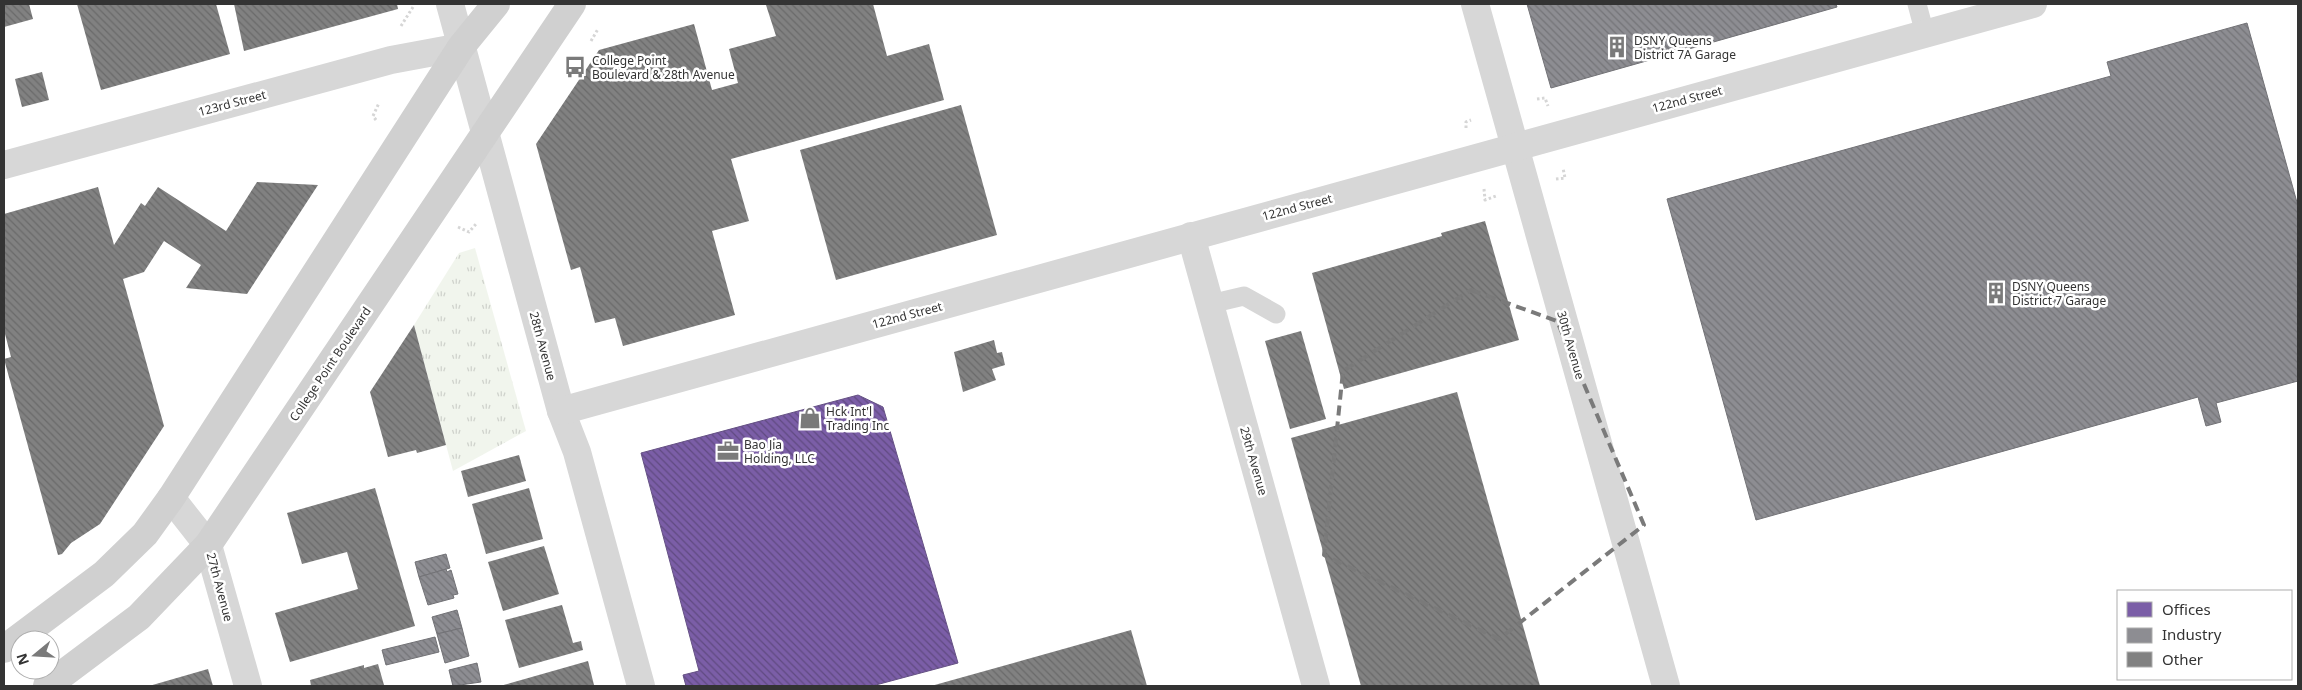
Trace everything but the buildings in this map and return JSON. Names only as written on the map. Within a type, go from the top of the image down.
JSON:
[{"type":"main road","points":[[4,649],[104,574],[144,534],[171,498],[461,47],[496,4]]},
{"type":"main road","name":"College Point Boulevard","points":[[47,686],[139,617],[208,545],[572,4]]},
{"type":"street","name":"28th Avenue","points":[[450,4],[561,411],[577,452],[641,686]]},
{"type":"street","name":"30th Avenue","points":[[1475,4],[1666,686]]},
{"type":"street","name":"122nd Street","points":[[561,411],[2033,4]]},
{"type":"street","name":"123rd Street","points":[[4,165],[391,60],[461,47]]},
{"type":"street","name":"29th Avenue","points":[[1191,236],[1316,686]]},
{"type":"street","name":"27th Avenue","points":[[171,498],[208,545],[248,686]]},
{"type":"lane","points":[[1917,4],[1925,34]]},
{"type":"lane","points":[[1210,304],[1244,296],[1276,314]]},
{"type":"path","points":[[400,28],[413,7]]},
{"type":"path","points":[[591,41],[598,29]]},
{"type":"path","points":[[1537,99],[1545,98],[1548,107]]},
{"type":"path","points":[[379,103],[373,116],[382,126]]},
{"type":"path","points":[[1466,128],[1466,122],[1471,120]]},
{"type":"path","points":[[1555,179],[1565,178],[1563,168]]},
{"type":"path","points":[[1484,189],[1485,200],[1496,196]]},
{"type":"path","points":[[458,227],[469,232],[476,224]]},
{"type":"highlighted area","points":[[1471,290],[1557,321],[1644,525],[1499,639],[1324,555],[1343,371]]},
{"type":"green space","points":[[475,248],[526,431],[453,471],[414,325],[459,253]]},
{"type":"place","name":"DSNY Queens District 7A Garage","points":[[1617,47]]},
{"type":"place","name":"College Point Boulevard & 28th Avenue","points":[[575,67]]},
{"type":"place","name":"DSNY Queens District 7 Garage","points":[[1996,293]]},
{"type":"place","name":"Hck Int'l Trading Inc","points":[[810,418]]},
{"type":"place","name":"Bao Jia Holding, LLC","points":[[728,451]]}]
